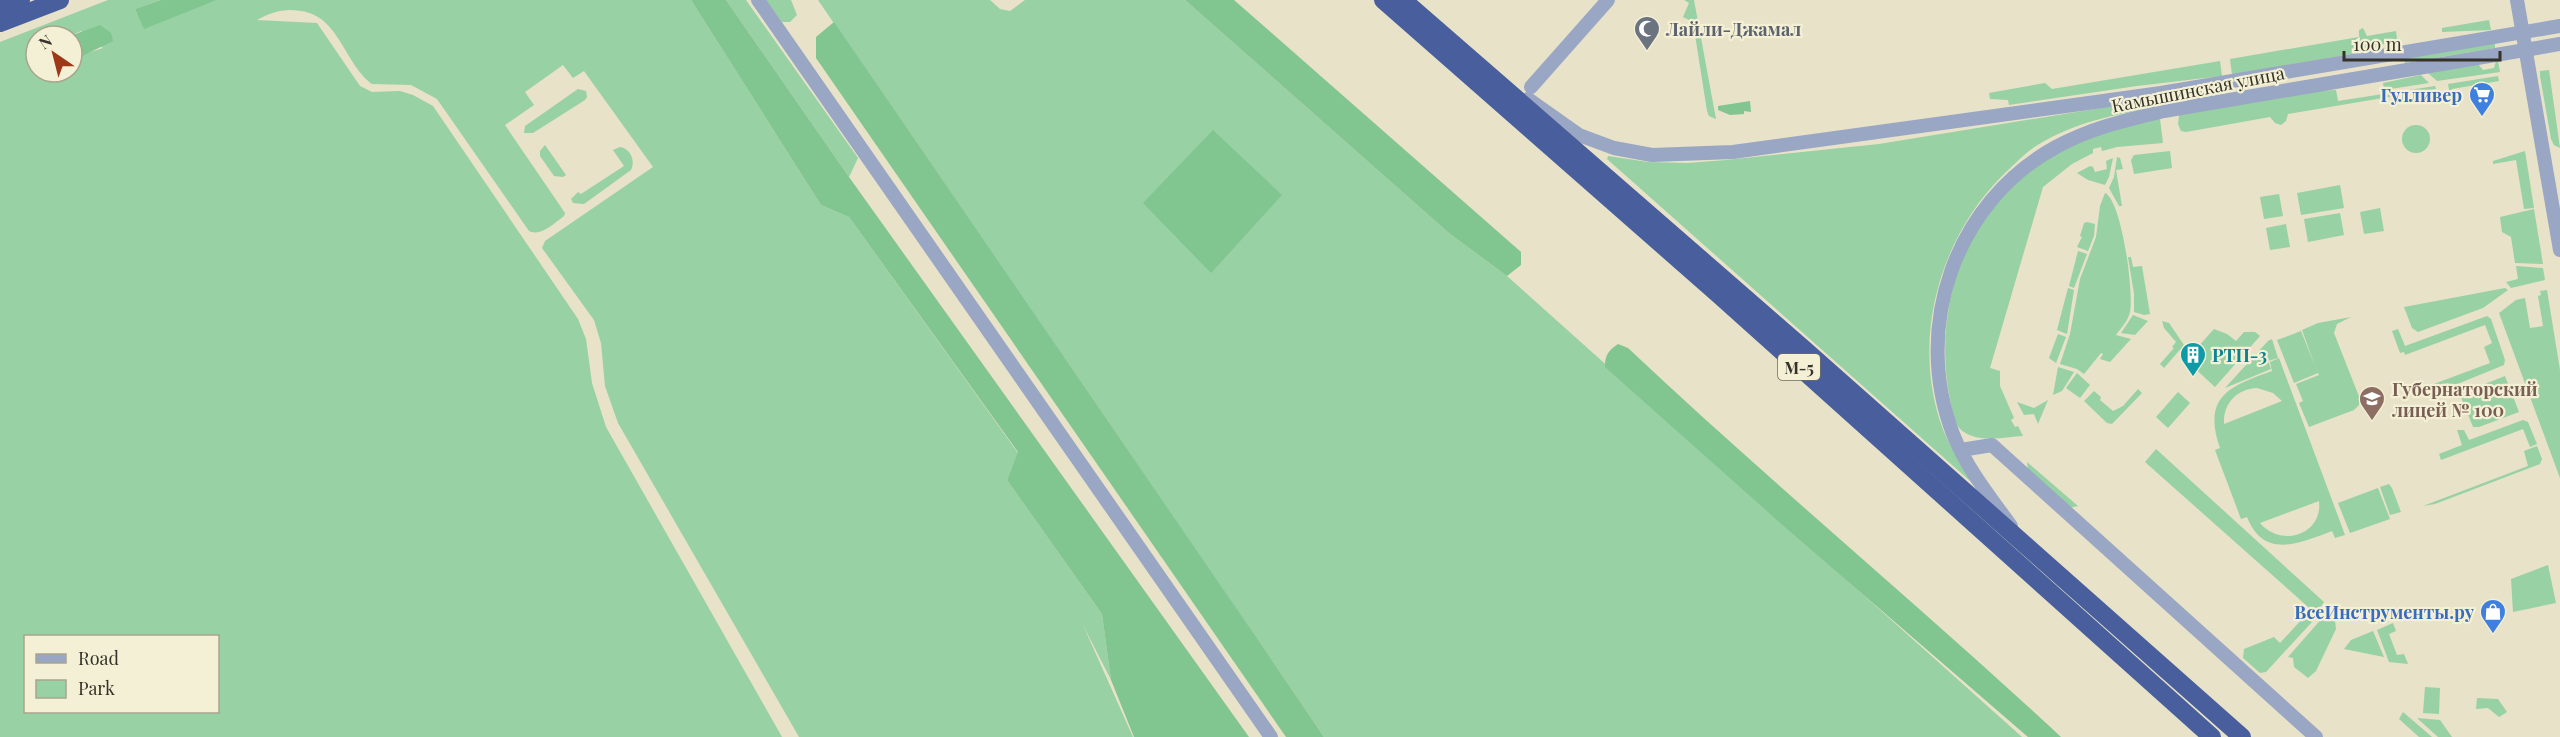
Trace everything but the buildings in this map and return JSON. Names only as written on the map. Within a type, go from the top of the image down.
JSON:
[{"type":"highway","points":[[0,8],[21,0]]},
{"type":"highway","points":[[0,23],[60,0]]},
{"type":"highway","name":"М-5","points":[[1383,0],[1719,295],[2212,737]]},
{"type":"highway","name":"М-5","points":[[1403,0],[1804,349],[2242,737]]},
{"type":"street","points":[[758,0],[1271,737]]},
{"type":"street","points":[[1531,87],[1608,0]]},
{"type":"street","points":[[2517,0],[2560,250]]},
{"type":"street","name":"Камышинская улица","points":[[1458,48],[1579,135],[1614,148],[1652,154],[1733,152],[1797,145],[2161,93],[2560,26]]},
{"type":"street","name":"Камышинская улица","points":[[2025,545],[1961,450],[1945,408],[1940,380],[1937,335],[1942,299],[1950,273],[1971,230],[1991,200],[2014,177],[2055,148],[2101,126],[2164,111],[2560,44]]},
{"type":"street","points":[[2394,54],[2397,71]]},
{"type":"street","points":[[2161,93],[2164,111]]},
{"type":"street","points":[[1961,450],[1992,445],[2316,737]]},
{"type":"green space","points":[[108,0],[161,0],[135,9],[144,28],[217,0],[691,0],[821,205],[849,217],[1018,453],[1007,480],[1102,614],[1111,680],[1083,625],[1133,737],[799,737],[618,423],[605,386],[601,343],[594,320],[542,248],[545,241],[653,167],[584,71],[573,78],[563,65],[525,92],[534,105],[505,125],[565,213],[543,231],[534,232],[529,231],[437,99],[411,85],[372,84],[362,75],[333,31],[314,15],[301,11],[284,10],[257,20],[317,23],[360,86],[372,92],[400,91],[433,106],[578,319],[586,339],[592,383],[606,427],[782,737],[0,737],[0,42],[24,33],[24,84],[84,84],[84,54],[103,48],[84,33],[84,24],[46,24]]},
{"type":"green space","points":[[161,0],[217,0],[144,29],[135,9]]},
{"type":"green space","points":[[691,0],[726,0],[849,177],[1249,737],[1134,737],[1111,680],[1102,614],[1007,480],[1018,452],[849,217],[821,205]]},
{"type":"green space","points":[[726,0],[746,0],[858,158],[849,177]]},
{"type":"green space","points":[[766,0],[791,0],[797,15],[790,22],[782,22]]},
{"type":"green space","points":[[818,0],[990,0],[1000,9],[1010,11],[1025,0],[1185,0],[1450,234],[1507,276],[2022,737],[1324,737]]},
{"type":"green space","points":[[1185,0],[1234,0],[1521,252],[1521,265],[1507,276],[1450,234]]},
{"type":"green space","points":[[1684,0],[1694,0],[1716,119],[1709,116],[1707,111],[1693,22],[1683,17],[1689,3]]},
{"type":"green space","points":[[2489,20],[2491,30],[2442,32],[2442,28]]},
{"type":"green space","points":[[834,22],[1324,737],[1286,737],[816,58],[816,37]]},
{"type":"green space","points":[[100,25],[111,33],[113,41],[84,55],[84,31]]},
{"type":"green space","points":[[2363,28],[2367,36],[2396,31],[2397,39],[2363,52],[2232,75],[2230,59],[2359,37],[2359,30]]},
{"type":"green space","points":[[2495,43],[2495,48],[2405,63],[2404,58]]},
{"type":"green space","points":[[2220,61],[2222,76],[2009,105],[2008,100],[1990,99],[1989,93],[2045,83],[2052,89]]},
{"type":"green space","points":[[2498,61],[2500,72],[2437,81],[2428,73],[2478,64],[2483,70],[2494,68]]},
{"type":"green space","points":[[2549,70],[2560,148],[2554,145],[2551,139],[2540,76],[2540,71]]},
{"type":"green space","points":[[2421,75],[2429,83],[2384,90],[2383,83]]},
{"type":"green space","points":[[2498,76],[2499,81],[2452,89],[2454,106],[2452,107],[2448,84]]},
{"type":"green space","points":[[2435,86],[2436,89],[2288,114],[2286,121],[2281,125],[2275,123],[2270,117],[2186,132],[2181,131],[2178,124],[2179,115],[2296,92],[2336,90],[2338,101]]},
{"type":"green space","points":[[578,89],[586,91],[585,100],[533,133],[524,133],[525,126]]},
{"type":"green space","points":[[2156,99],[2157,107],[2080,125],[2050,138],[2024,155],[1983,198],[1964,226],[1949,256],[1938,288],[1931,321],[1929,354],[1932,388],[1947,439],[1978,488],[1607,159],[1608,156],[1648,162],[1688,163],[1879,144]]},
{"type":"green space","points":[[1750,101],[1751,112],[1744,111],[1744,114],[1730,115],[1718,110],[1718,106]]},
{"type":"green space","points":[[2160,119],[2163,143],[2117,147],[2102,151],[2101,147],[2093,149],[2093,153],[2072,164],[2043,187],[1990,368],[2000,371],[2000,386],[2014,418],[2011,420],[2015,427],[2018,426],[2023,436],[1985,438],[1964,432],[1956,422],[1953,413],[1946,373],[1947,319],[1960,267],[1970,242],[1984,219],[2020,180],[2063,148],[2094,133]]},
{"type":"green space","points":[[2416,125],[2426,129],[2430,139],[2426,149],[2416,153],[2406,149],[2402,139],[2406,129]]},
{"type":"green space","points":[[1213,130],[1282,195],[1211,273],[1143,203]]},
{"type":"green space","points":[[545,145],[566,175],[563,177],[554,176],[540,156],[540,151]]},
{"type":"green space","points":[[620,147],[627,150],[631,156],[633,163],[631,170],[584,204],[573,203],[571,199],[578,192],[581,194],[624,166],[613,150]]},
{"type":"green space","points":[[2170,151],[2172,168],[2134,174],[2131,160],[2134,155]]},
{"type":"green space","points":[[2525,151],[2534,208],[2524,209],[2516,160],[2493,164],[2493,161]]},
{"type":"green space","points":[[2117,157],[2120,158],[2123,169],[2116,170],[2122,206],[2119,206],[2109,188],[2114,177]]},
{"type":"green space","points":[[2113,158],[2105,185],[2088,180],[2077,173],[2090,166],[2095,172],[2107,169],[2106,161]]},
{"type":"green space","points":[[2340,185],[2344,208],[2301,215],[2297,193]]},
{"type":"green space","points":[[2105,193],[2117,212],[2130,287],[2130,312],[2116,335],[2131,339],[2110,362],[2100,359],[2103,354],[2101,353],[2084,374],[2077,369],[2060,364],[2070,334],[2080,279],[2096,237],[2100,206]]},
{"type":"green space","points":[[2279,194],[2283,216],[2264,219],[2260,197]]},
{"type":"green space","points":[[2380,208],[2384,231],[2364,234],[2360,212]]},
{"type":"green space","points":[[2534,209],[2543,264],[2515,263],[2511,237],[2502,232],[2500,217]]},
{"type":"green space","points":[[2340,213],[2344,235],[2308,242],[2304,219]]},
{"type":"green space","points":[[2084,223],[2095,224],[2094,236],[2088,251],[2077,247],[2082,237],[2080,236]]},
{"type":"green space","points":[[2286,224],[2290,247],[2270,250],[2266,228]]},
{"type":"green space","points":[[2078,251],[2087,254],[2074,288],[2069,286]]},
{"type":"green space","points":[[2128,257],[2131,257],[2133,267],[2142,266],[2150,314],[2134,312],[2134,294]]},
{"type":"green space","points":[[2516,266],[2543,268],[2545,280],[2511,288],[2506,282],[2518,279]]},
{"type":"green space","points":[[2068,288],[2074,290],[2067,334],[2057,330]]},
{"type":"green space","points":[[2505,288],[2508,290],[2483,308],[2418,332],[2412,328],[2404,307]]},
{"type":"green space","points":[[2547,290],[2560,370],[2560,478],[2499,313],[2516,300],[2525,298],[2530,328],[2543,326],[2538,296],[2541,295],[2540,291]]},
{"type":"green space","points":[[2133,315],[2148,321],[2135,335],[2121,333]]},
{"type":"green space","points":[[2487,316],[2491,319],[2505,360],[2504,365],[2450,387],[2448,383],[2416,394],[2415,391],[2490,363],[2484,347],[2492,343],[2485,325],[2405,355],[2404,352],[2400,353],[2392,331],[2398,329],[2405,346]]},
{"type":"green space","points":[[2351,317],[2337,324],[2334,333],[2360,399],[2359,405],[2354,410],[2309,427],[2299,403],[2303,401],[2296,384],[2319,375],[2318,373],[2294,383],[2277,340],[2301,331],[2315,366],[2302,330],[2318,323]]},
{"type":"green space","points":[[2162,321],[2169,323],[2184,345],[2164,368],[2160,364],[2174,348],[2172,347],[2176,342],[2164,328]]},
{"type":"green space","points":[[2214,329],[2227,334],[2236,341],[2244,332],[2255,332],[2260,336],[2215,387],[2189,363],[2189,357]]},
{"type":"green space","points":[[2058,334],[2066,337],[2056,363],[2049,358]]},
{"type":"green space","points":[[2272,339],[2278,358],[2268,361],[2271,369],[2225,388],[2268,341]]},
{"type":"green space","points":[[1618,344],[1628,348],[2061,737],[2028,737],[1786,528],[1605,367],[1608,354]]},
{"type":"green space","points":[[2279,358],[2345,535],[2335,538],[2332,531],[2308,540],[2284,545],[2263,539],[2254,530],[2247,517],[2241,519],[2215,450],[2220,448],[2215,430],[2217,405],[2232,388],[2272,371],[2270,362]],"holes":[[[2257,388],[2273,393],[2282,401],[2224,424],[2226,410],[2233,398],[2243,391]],[[2319,501],[2318,513],[2314,522],[2299,534],[2279,535],[2269,531],[2260,523]]]},
{"type":"green space","points":[[2058,367],[2074,372],[2062,391],[2053,395]]},
{"type":"green space","points":[[2077,373],[2090,385],[2080,398],[2066,388]]},
{"type":"green space","points":[[2505,376],[2519,412],[2479,427],[2473,427],[2461,397],[2462,393]]},
{"type":"green space","points":[[2138,389],[2142,393],[2112,424],[2107,423],[2084,401],[2094,391],[2101,397],[2100,400],[2113,411],[2123,406]]},
{"type":"green space","points":[[2178,392],[2190,403],[2168,428],[2156,417]]},
{"type":"green space","points":[[2048,400],[2038,424],[2034,414],[2024,415],[2017,402],[2034,408]]},
{"type":"green space","points":[[2523,420],[2528,422],[2537,444],[2530,447],[2523,429],[2441,460],[2439,454],[2462,445],[2457,430],[2464,430],[2469,440]]},
{"type":"green space","points":[[2537,446],[2542,459],[2540,464],[2435,504],[2423,506],[2528,466],[2524,451]]},
{"type":"green space","points":[[2156,449],[2324,602],[2316,614],[2145,462]]},
{"type":"green space","points":[[2027,462],[2078,506],[2069,508],[2028,471]]},
{"type":"green space","points":[[2389,484],[2401,512],[2390,515],[2380,487]]},
{"type":"green space","points":[[2378,488],[2390,519],[2350,533],[2338,503]]},
{"type":"green space","points":[[2548,565],[2556,603],[2513,612],[2511,579]]},
{"type":"green space","points":[[2305,616],[2312,622],[2266,672],[2260,673],[2243,658],[2244,649],[2274,637],[2280,643]]},
{"type":"green space","points":[[2324,616],[2329,616],[2335,621],[2336,629],[2316,671],[2308,678],[2294,667],[2293,658],[2288,657]]},
{"type":"green space","points":[[2393,623],[2396,631],[2389,634],[2397,655],[2404,654],[2408,664],[2389,662],[2377,630]]},
{"type":"green space","points":[[2373,631],[2384,657],[2344,649],[2351,640]]},
{"type":"green space","points":[[2425,687],[2440,688],[2439,714],[2423,713]]},
{"type":"green space","points":[[2477,698],[2498,699],[2507,712],[2499,717],[2488,708],[2476,709]]},
{"type":"green space","points":[[2403,712],[2432,737],[2419,737],[2399,719]]},
{"type":"green space","points":[[2417,718],[2440,720],[2452,737],[2438,737]]},
{"type":"place","name":"Лайли-Джамал","points":[[1647,52]]},
{"type":"place","name":"Гулливер","points":[[2482,118]]},
{"type":"place","name":"РТП-3","points":[[2193,378]]},
{"type":"place","name":"Губернаторский лицей № 100","points":[[2372,422]]},
{"type":"place","name":"ВсеИнструменты.ру","points":[[2493,635]]}]
